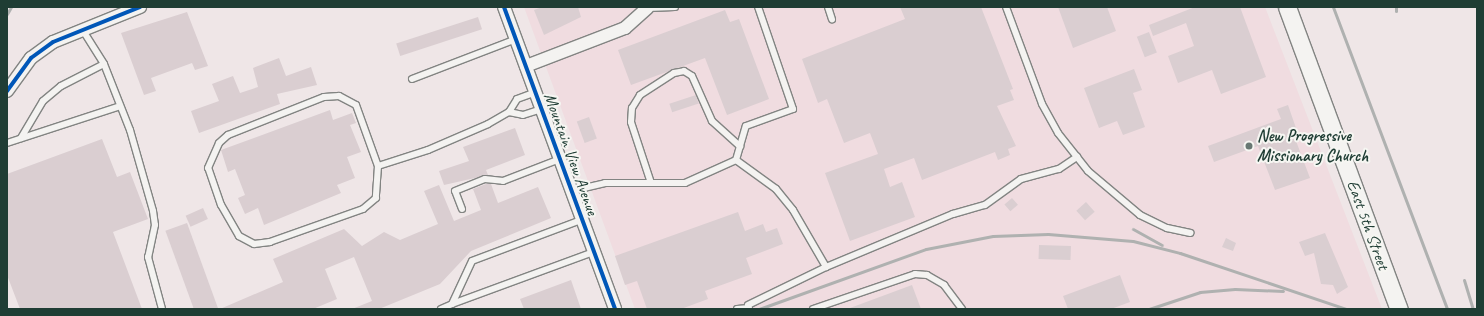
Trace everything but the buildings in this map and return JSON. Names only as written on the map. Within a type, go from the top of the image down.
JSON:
[{"type":"main road","name":"East 5th Street","points":[[1287,7],[1399,309]]},
{"type":"street","points":[[7,91],[41,49],[82,29],[140,7]]},
{"type":"street","name":"Mountain View Avenue","points":[[504,7],[615,309]]},
{"type":"street","points":[[526,66],[625,28],[647,8]]},
{"type":"lane","points":[[647,8],[676,7]]},
{"type":"lane","points":[[571,191],[605,183],[685,183],[736,160],[746,126],[793,109],[758,7]]},
{"type":"lane","points":[[828,7],[832,19]]},
{"type":"lane","points":[[1006,7],[1042,104],[1076,157],[1100,184],[1140,215],[1167,228],[1190,233]]},
{"type":"lane","points":[[82,29],[104,64],[120,106],[153,212],[149,263],[162,309]]},
{"type":"lane","points":[[412,79],[516,39]]},
{"type":"lane","points":[[21,138],[44,101],[61,86],[104,64]]},
{"type":"lane","points":[[651,183],[631,122],[632,108],[640,96],[674,73],[684,71],[692,76],[712,121],[740,146]]},
{"type":"lane","points":[[378,166],[428,150],[509,112],[517,99],[536,92]]},
{"type":"lane","points":[[339,96],[356,105],[378,166],[376,198],[363,208],[270,242],[254,244],[239,236],[221,205],[208,168],[219,143],[228,135],[324,97],[339,96]]},
{"type":"lane","points":[[7,143],[120,106]]},
{"type":"lane","points":[[509,112],[523,115],[542,109]]},
{"type":"lane","points":[[737,309],[749,307],[826,267],[953,214],[985,205],[1021,179],[1060,169],[1076,157]]},
{"type":"lane","points":[[462,209],[455,190],[485,179],[503,181],[560,159]]},
{"type":"lane","points":[[736,160],[776,189],[793,210],[826,267]]},
{"type":"lane","points":[[452,304],[472,261],[582,220]]},
{"type":"lane","points":[[441,309],[593,252]]},
{"type":"lane","points":[[813,309],[915,274],[927,275],[944,285],[962,309]]},
{"type":"shaded area","points":[[524,7],[1265,7],[1382,309],[635,309]]},
{"type":"railway","points":[[7,14],[11,7]]},
{"type":"railway","points":[[1333,7],[1447,309]]},
{"type":"railway","points":[[1133,229],[1162,245]]},
{"type":"railway","points":[[759,309],[926,249],[993,236],[1048,234],[1133,241],[1180,253],[1346,309]]},
{"type":"railway","points":[[1464,280],[1473,309]]},
{"type":"railway","points":[[1149,309],[1200,292],[1235,289],[1283,291]]},
{"type":"cycle path","points":[[7,91],[31,58],[53,42],[140,7]]},
{"type":"cycle path","points":[[504,7],[615,309]]},
{"type":"place","name":"New Progressive Missionary Church","points":[[1249,146]]}]
